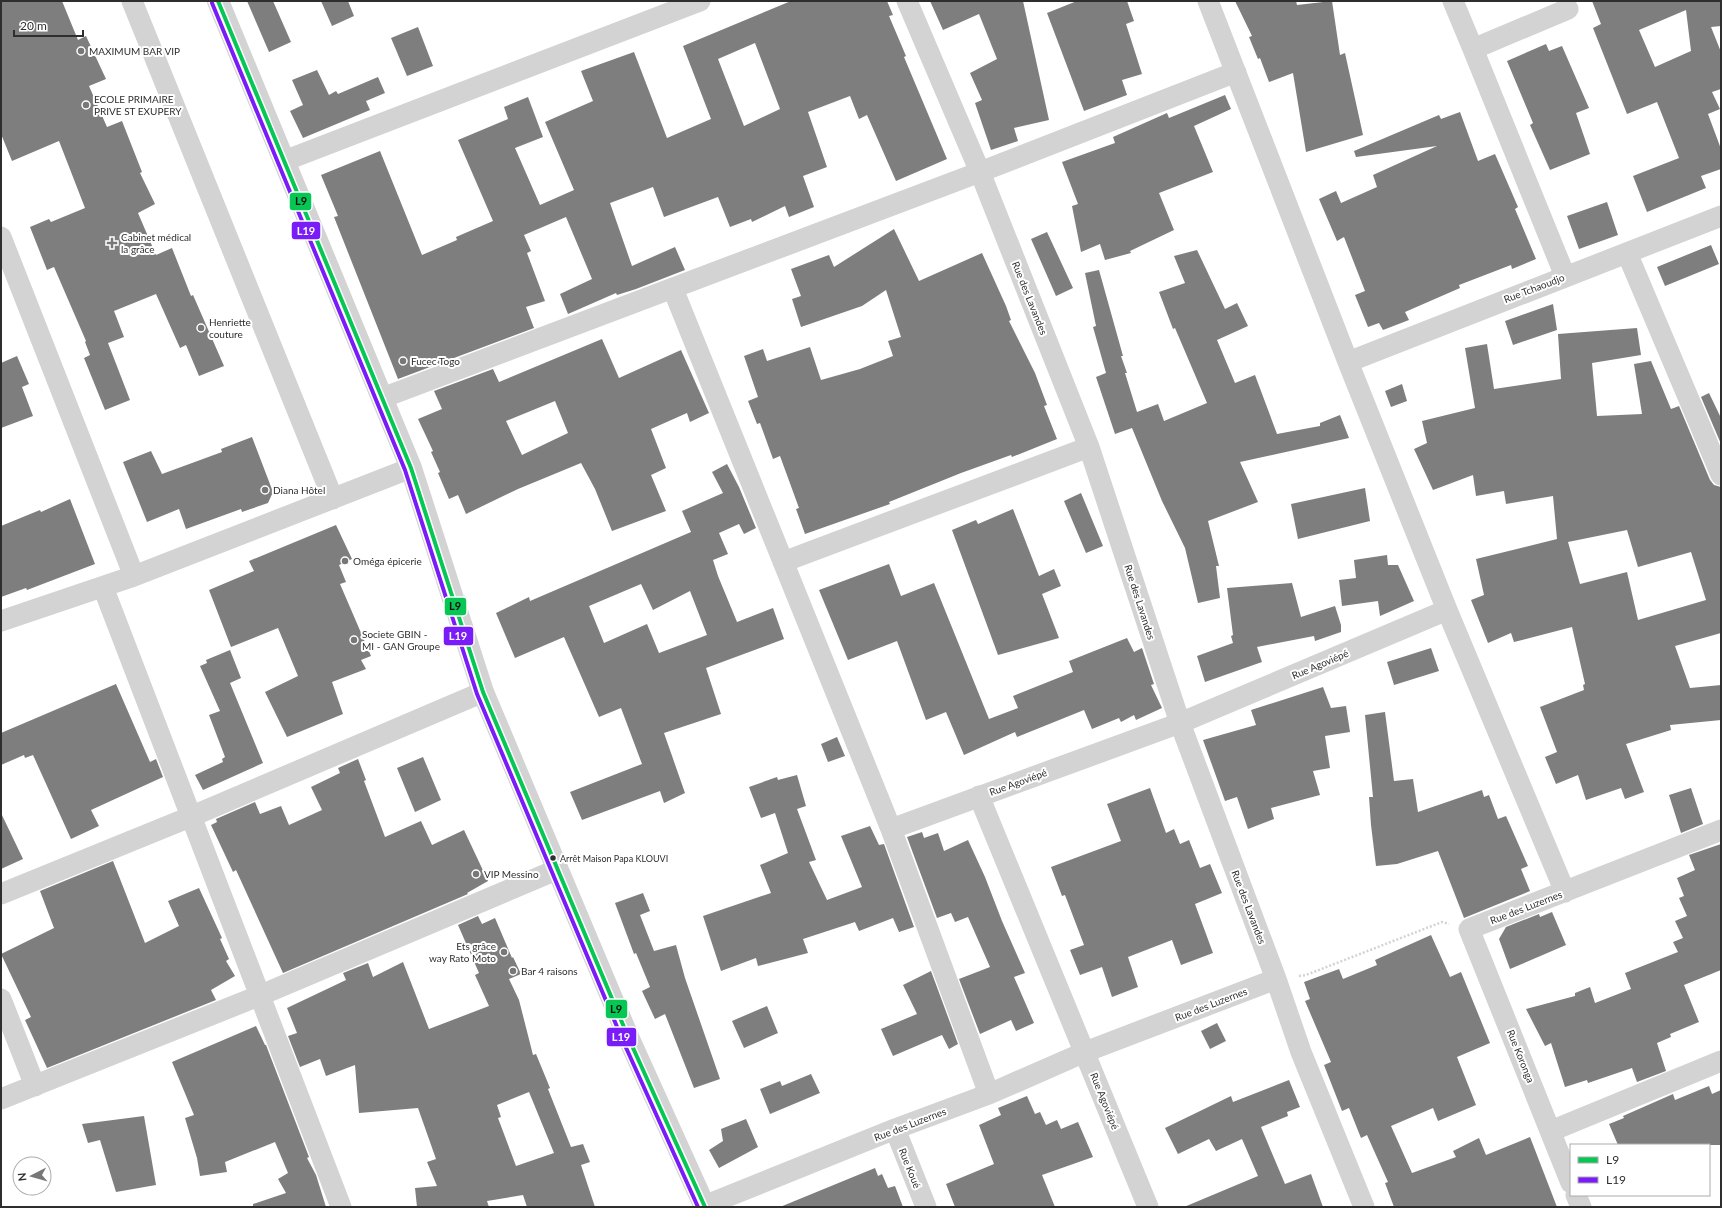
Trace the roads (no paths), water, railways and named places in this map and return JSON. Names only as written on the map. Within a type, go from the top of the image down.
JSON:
[{"type":"street","points":[[132,1],[333,499]]},
{"type":"street","points":[[218,1],[411,468],[483,692],[556,870],[629,1039],[705,1206]]},
{"type":"street","points":[[284,161],[700,1]]},
{"type":"street","name":"Rue des Lavandes","points":[[907,1],[980,172],[1089,447],[1180,723],[1302,1052],[1364,1207]]},
{"type":"street","points":[[1208,1],[1348,362],[1448,610],[1565,892]]},
{"type":"street","points":[[1454,1],[1565,276]]},
{"type":"street","points":[[1473,49],[1568,10]]},
{"type":"street","points":[[382,398],[980,172],[1236,72]]},
{"type":"street","name":"Rue Tchaoudjo","points":[[1348,362],[1721,216]]},
{"type":"street","points":[[1,237],[134,576]]},
{"type":"street","points":[[1626,253],[1721,474]]},
{"type":"street","points":[[673,289],[891,829],[989,1094]]},
{"type":"street","points":[[783,562],[1089,447]]},
{"type":"street","points":[[1,621],[134,576],[411,468]]},
{"type":"street","points":[[103,587],[190,817],[261,995],[341,1207]]},
{"type":"street","name":"Rue Agoviépé","points":[[1148,1207],[979,796],[1180,723],[1448,610]]},
{"type":"street","points":[[1,894],[190,817],[483,692]]},
{"type":"street","points":[[891,829],[979,796]]},
{"type":"street","name":"Rue des Luzernes","points":[[1469,929],[1721,830]]},
{"type":"street","points":[[1,1099],[261,995],[556,870]]},
{"type":"street","name":"Rue Koronga","points":[[1469,929],[1570,1180]]},
{"type":"street","name":"Rue des Luzernes","points":[[705,1206],[895,1129],[989,1094],[1084,1052],[1276,979]]},
{"type":"street","points":[[1,999],[35,1086]]},
{"type":"street","points":[[1551,1131],[1721,1061]]},
{"type":"street","name":"Rue Koué","points":[[895,1129],[926,1207]]},
{"type":"street","points":[[1576,1196],[1580,1207]]},
{"type":"place","name":"MAXIMUM BAR VIP","points":[[81,51]]},
{"type":"place","name":"ECOLE PRIMAIRE PRIVE ST EXUPERY","points":[[86,105]]},
{"type":"place","name":"Cabinet médical la grâce","points":[[112,243]]},
{"type":"place","name":"Henriette couture","points":[[201,328]]},
{"type":"place","name":"Fucec Togo","points":[[403,361]]},
{"type":"place","name":"Diana Hôtel","points":[[265,490]]},
{"type":"place","name":"Oméga épicerie","points":[[345,561]]},
{"type":"place","name":"Societe GBIN - MI - GAN Groupe","points":[[354,640]]},
{"type":"place","name":"Arrêt Maison Papa KLOUVI","points":[[553,858]]},
{"type":"place","name":"VIP Messino","points":[[476,874]]},
{"type":"place","name":"Ets grâce way Rato Moto","points":[[504,952]]},
{"type":"place","name":"Bar 4 raisons","points":[[513,971]]}]
